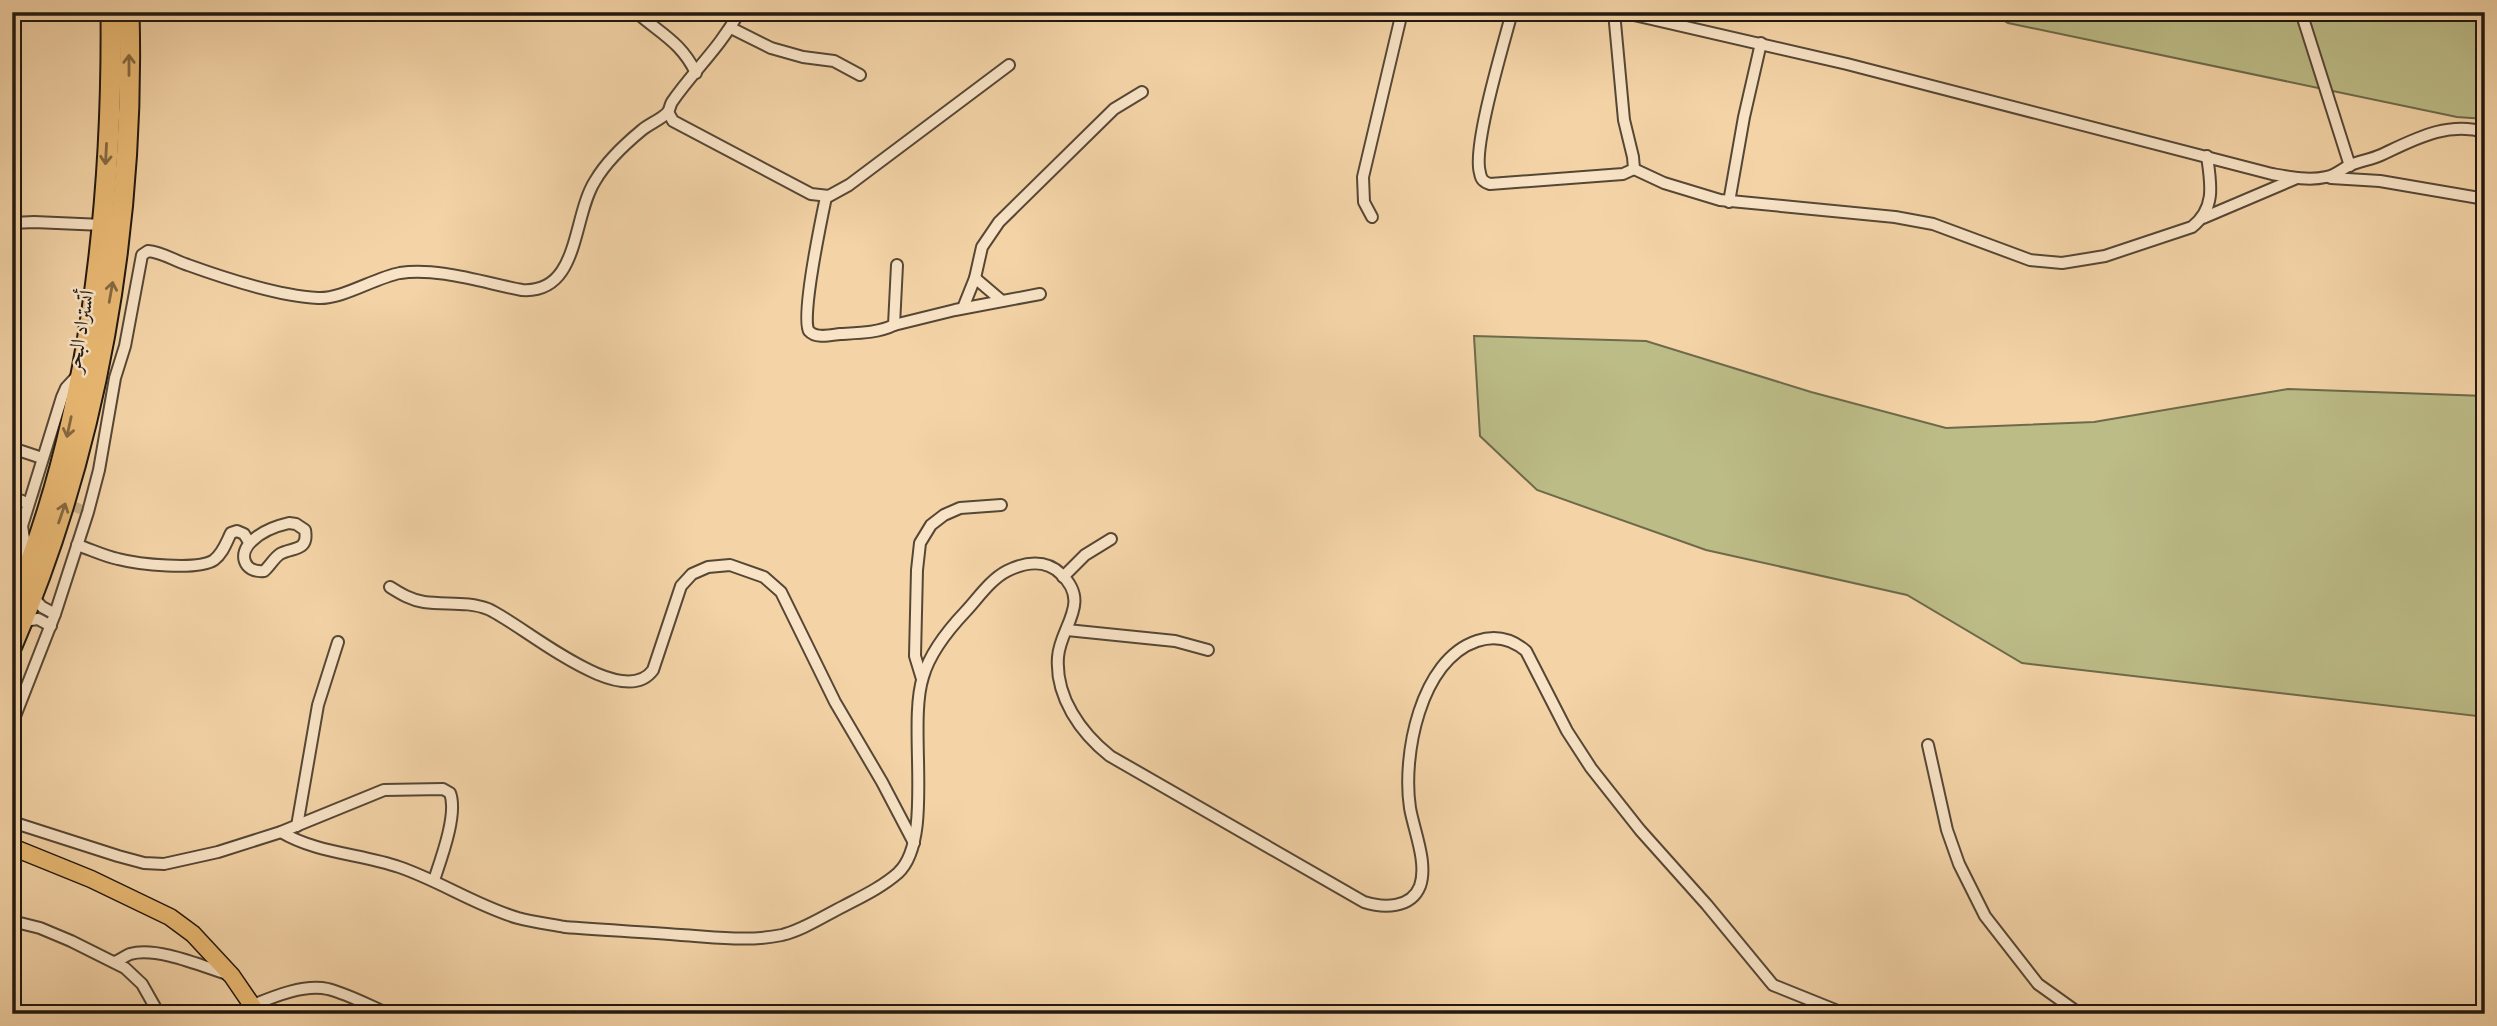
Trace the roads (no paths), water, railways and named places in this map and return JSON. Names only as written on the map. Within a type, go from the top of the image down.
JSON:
[{"type":"highway","name":"أتستراد البحر","points":[[12,646],[30,567],[65,446],[80,373],[103,225],[111,12]]},
{"type":"highway","name":"أتستراد البحر","points":[[18,615],[32,596],[75,471],[100,354],[118,249],[130,80],[129,12]]},
{"type":"main road","points":[[12,847],[91,879],[170,917],[193,934],[232,976],[255,1009]]},
{"type":"street","points":[[636,12],[670,37],[689,60],[696,74]]},
{"type":"street","points":[[12,724],[51,626],[99,470],[115,378],[125,346],[142,255],[148,251],[243,283],[316,298],[330,298],[380,279],[419,272],[522,290],[547,286],[560,276],[568,259],[585,202],[595,180],[643,128],[668,112],[674,99],[696,74],[739,12]]},
{"type":"street","points":[[1372,217],[1364,202],[1363,177],[1402,12]]},
{"type":"street","points":[[1512,12],[1482,138],[1479,167],[1486,183],[1623,174],[1634,169],[1664,183],[1729,202],[1933,223],[2030,260],[2062,263],[2105,256],[2192,228],[2203,219],[2298,178]]},
{"type":"street","points":[[1614,12],[1624,120],[1634,169]]},
{"type":"street","points":[[1621,12],[1761,43],[2272,174],[2298,178],[2380,181],[2485,200]]},
{"type":"street","points":[[2301,12],[2350,166]]},
{"type":"street","points":[[731,27],[771,48],[803,57],[834,61],[860,75]]},
{"type":"street","points":[[1729,202],[1761,43]]},
{"type":"street","points":[[668,112],[673,121],[811,194],[826,197],[839,192],[884,160],[1009,65]]},
{"type":"street","points":[[963,308],[975,278],[982,247],[999,222],[1114,109],[1142,92]]},
{"type":"street","points":[[2328,177],[2421,135],[2458,129],[2485,132]]},
{"type":"street","points":[[2203,219],[2212,189],[2207,156]]},
{"type":"street","points":[[826,197],[807,303],[806,324],[817,336],[877,330],[963,308],[1040,294]]},
{"type":"street","points":[[12,223],[103,225]]},
{"type":"street","points":[[894,325],[897,265]]},
{"type":"street","points":[[975,278],[1002,301]]},
{"type":"street","points":[[100,354],[115,378]]},
{"type":"street","points":[[30,567],[22,526],[27,503],[62,397],[66,388],[80,373]]},
{"type":"street","points":[[12,448],[42,458]]},
{"type":"street","points":[[12,497],[27,503]]},
{"type":"street","points":[[922,680],[915,656],[920,543],[931,526],[944,515],[961,508],[1001,505]]},
{"type":"street","points":[[289,523],[296,524],[305,530],[306,534],[300,548],[279,554],[264,571],[255,572],[245,565],[244,557],[249,542],[264,532],[289,523]]},
{"type":"street","points":[[77,545],[117,559],[205,565],[223,551],[231,533],[237,531],[244,534],[249,542]]},
{"type":"street","points":[[1063,577],[1085,555],[1111,539]]},
{"type":"street","points":[[281,832],[303,843],[365,856],[434,880],[516,918],[565,927],[736,939],[784,935],[877,889],[906,864],[914,843],[917,816],[917,707],[929,660],[958,619],[1002,573],[1028,562],[1047,565],[1063,577],[1072,591],[1074,602],[1058,656],[1061,682],[1078,724],[1096,744],[1110,756],[1364,902],[1377,906],[1389,907],[1406,901],[1414,895],[1421,881],[1422,868],[1410,808],[1408,767],[1415,729],[1434,678],[1459,649],[1486,638],[1516,642],[1532,660],[1567,731],[1591,768],[1640,830],[1773,985],[1845,1014]]},
{"type":"street","points":[[390,587],[421,601],[487,608],[577,665],[611,679],[635,680],[646,678],[653,670],[681,586],[692,574],[708,567],[730,565],[764,577],[781,592],[835,702],[914,843]]},
{"type":"street","points":[[32,596],[42,607],[55,614]]},
{"type":"street","points":[[18,615],[37,619],[51,626]]},
{"type":"street","points":[[1067,630],[1175,641],[1208,650]]},
{"type":"street","points":[[297,826],[317,705],[338,642]]},
{"type":"street","points":[[1928,746],[1947,830],[1959,864],[1985,915],[2038,984],[2080,1014]]},
{"type":"street","points":[[12,822],[78,844],[154,864],[218,852],[281,832],[384,790],[427,788],[447,791],[452,800],[451,815],[434,880]]},
{"type":"street","points":[[12,921],[40,928],[116,962],[142,984],[159,1014]]},
{"type":"street","points":[[116,962],[130,954],[145,953],[178,958],[232,976]]},
{"type":"street","points":[[255,1009],[276,996],[327,989],[389,1014]]},
{"type":"tunnel","points":[[31,490],[88,512]]}]
